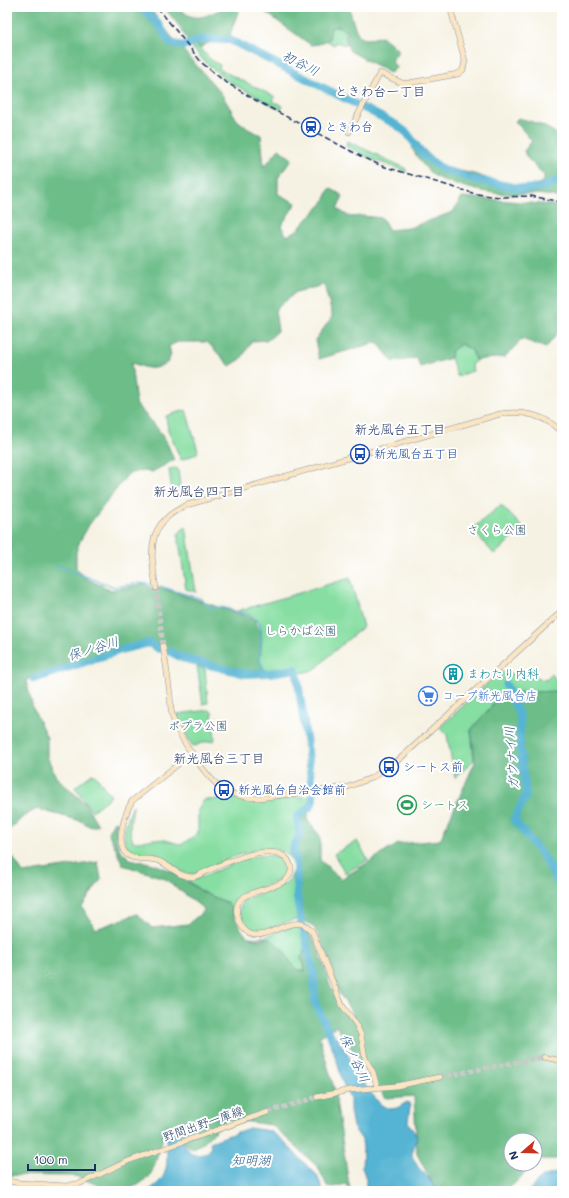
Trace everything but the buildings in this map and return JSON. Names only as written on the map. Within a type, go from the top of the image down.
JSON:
[{"type":"street","points":[[349,132],[380,73],[402,83],[409,84],[461,73],[465,66],[465,61],[450,7]]},
{"type":"street","points":[[156,588],[151,555],[153,540],[163,521],[174,511],[187,505],[500,414],[515,412],[530,414],[550,422],[562,433]]},
{"type":"street","points":[[163,646],[172,713],[176,727],[183,741],[192,753],[220,786],[235,795],[247,798],[279,796],[348,786],[371,778],[389,767],[562,611]]},
{"type":"street","points":[[192,753],[132,801],[122,826],[122,844],[124,850],[127,855],[131,857],[152,859],[161,862],[188,878],[194,877],[246,855],[258,852],[279,853],[287,859],[291,872],[287,878],[280,883],[245,896],[238,901],[236,910],[237,916],[242,927],[254,935],[263,935],[293,924],[303,924],[312,932],[342,1005],[356,1024],[361,1035],[365,1058],[373,1072],[377,1087]]},
{"type":"street","points":[[544,1057],[562,1061]]},
{"type":"street","points":[[318,1097],[330,1093],[396,1086],[440,1077]]},
{"type":"street","name":"野間出野一庫線","points":[[7,1181],[20,1184],[66,1186],[81,1183],[128,1161],[268,1112]]},
{"type":"green space","points":[[7,7],[72,7],[79,10],[95,7],[149,7],[174,40],[221,93],[237,120],[250,130],[261,135],[264,167],[279,149],[292,159],[278,178],[278,194],[296,203],[281,226],[287,236],[297,230],[323,203],[330,188],[343,196],[337,209],[350,217],[362,216],[382,218],[389,230],[409,228],[453,212],[462,197],[553,205],[562,209],[562,327],[546,348],[522,339],[505,357],[475,360],[472,350],[461,344],[452,350],[451,358],[420,367],[417,358],[393,362],[377,342],[319,359],[315,340],[332,317],[324,285],[296,292],[275,310],[278,331],[268,340],[252,341],[241,359],[230,366],[207,342],[178,342],[169,346],[171,355],[168,362],[158,367],[146,368],[131,363],[136,404],[158,429],[167,443],[174,460],[152,472],[140,471],[128,474],[89,525],[80,541],[76,552],[76,569],[87,579],[111,590],[145,584],[153,589],[162,588],[255,620],[261,634],[259,661],[264,672],[247,673],[185,657],[150,640],[123,646],[26,680],[33,708],[47,738],[47,756],[56,777],[85,803],[98,825],[91,827],[81,821],[37,809],[24,816],[9,830],[9,851],[23,873],[98,862],[101,879],[82,907],[96,929],[137,914],[152,928],[188,924],[205,910],[164,878],[123,865],[108,832],[114,821],[118,822],[116,828],[117,844],[121,851],[130,859],[154,864],[172,871],[204,893],[228,903],[246,935],[252,939],[270,939],[280,947],[293,966],[300,971],[305,971],[301,958],[306,944],[304,928],[314,940],[328,980],[337,1000],[350,1019],[354,1016],[338,991],[329,957],[315,929],[309,923],[302,920],[301,913],[296,905],[292,875],[294,865],[288,855],[296,849],[299,841],[298,817],[307,811],[309,815],[307,818],[308,821],[320,836],[320,860],[341,879],[398,844],[440,840],[475,762],[471,730],[503,693],[562,691],[562,897],[560,894],[559,895],[562,901],[562,1159],[543,1159],[543,1132],[503,1132],[503,1172],[526,1172],[507,1191],[444,1191],[435,1188],[417,1154],[414,1096],[386,1098],[336,1026],[319,1037],[334,1088],[350,1191],[346,1184],[328,1188],[318,1167],[272,1125],[227,1119],[203,1143],[191,1149],[167,1124],[154,1167],[149,1177],[138,1185],[121,1191],[113,1191],[75,1176],[7,1175]]},
{"type":"green space","points":[[164,7],[178,7],[186,14],[194,17],[201,17],[223,9],[240,7],[230,34],[233,39],[228,43],[221,41],[210,42],[200,48],[195,44],[191,46],[179,26]]},
{"type":"green space","points":[[258,7],[349,7],[354,26],[362,38],[368,39],[382,36],[399,50],[391,61],[397,67],[390,73],[350,51],[347,44],[347,32],[339,26],[331,28],[329,39],[319,44],[311,45]]},
{"type":"green space","points":[[339,26],[345,31],[346,45],[336,42],[334,45],[326,40],[328,39],[331,28]]},
{"type":"green space","points":[[195,44],[220,65],[219,69],[275,97],[273,101],[283,106],[281,110],[226,80],[203,60],[191,46]]},
{"type":"green space","points":[[518,118],[547,128],[562,139],[562,199],[544,195],[505,194],[483,191],[446,181],[438,178],[430,172],[420,161],[412,148],[417,141],[432,158],[440,164],[450,168],[516,186],[535,185],[544,181],[544,175],[527,158],[524,151],[532,141],[515,121]]},
{"type":"green space","points":[[347,141],[405,168],[407,172],[374,160],[346,146]]},
{"type":"green space","points":[[461,344],[472,350],[476,362],[471,364],[473,371],[457,376],[451,358],[452,350]]},
{"type":"green space","points":[[186,410],[198,451],[196,454],[181,460],[168,430],[166,416]]},
{"type":"green space","points":[[174,468],[178,469],[180,487],[172,490],[169,470]]},
{"type":"green space","name":"さくら公園","points":[[501,505],[523,528],[496,553],[493,553],[472,529]]},
{"type":"green space","points":[[186,526],[196,592],[186,589],[178,534]]},
{"type":"green space","name":"しらかば公園","points":[[350,578],[363,627],[313,670],[298,674],[295,668],[266,672],[260,661],[262,639],[260,623],[252,616],[237,611],[243,609],[247,610],[248,608]]},
{"type":"green space","points":[[197,666],[205,669],[208,703],[203,704]]},
{"type":"green space","points":[[500,672],[546,680],[552,674],[557,682],[558,689],[557,691],[503,693],[471,730],[474,760],[455,778],[447,735],[440,727]]},
{"type":"green space","name":"ポプラ公園","points":[[210,710],[212,712],[215,738],[214,741],[204,742],[195,746],[192,745],[181,726],[177,714]]},
{"type":"green space","points":[[92,774],[95,775],[111,796],[92,811],[75,787]]},
{"type":"green space","points":[[310,796],[309,807],[297,814],[299,841],[296,849],[288,855],[278,850],[255,850],[229,859],[195,874],[189,874],[173,867],[174,866],[163,858],[131,853],[125,842],[124,836],[126,823],[133,806],[130,832],[133,841],[138,842],[158,839],[181,845],[198,833],[198,810],[204,800],[225,799],[226,797],[258,802]]},
{"type":"green space","points":[[357,841],[368,860],[345,873],[334,854]]},
{"type":"green space","points":[[267,855],[280,858],[284,861],[286,868],[284,876],[277,881],[238,897],[234,904],[232,913],[228,903],[204,893],[188,881],[249,857]]},
{"type":"green space","points":[[292,875],[296,905],[301,913],[302,920],[293,920],[266,930],[257,931],[250,929],[244,923],[239,911],[242,902],[255,895],[282,885],[288,881]]},
{"type":"green space","points":[[294,926],[304,928],[306,944],[301,958],[305,971],[296,970],[281,948],[268,938],[255,938]]},
{"type":"water","points":[[329,1031],[332,1032],[343,1047],[355,1065],[360,1079],[380,1104],[390,1109],[397,1108],[407,1102],[409,1103],[410,1107],[408,1122],[417,1137],[412,1156],[418,1167],[428,1177],[437,1191],[350,1191],[361,1190],[366,1186],[366,1179],[362,1167],[362,1140],[353,1127],[350,1110],[350,1098],[342,1081],[338,1064],[328,1038]]},
{"type":"water","name":"知明湖","points":[[249,1128],[270,1131],[284,1141],[317,1175],[323,1191],[145,1191],[155,1186],[164,1175],[167,1160],[167,1140],[170,1131],[177,1134],[191,1154],[199,1155],[204,1154],[211,1148],[210,1142]]},
{"type":"water","points":[[562,1171],[562,1191],[528,1191],[542,1177]]},
{"type":"water","points":[[97,1187],[121,1191],[56,1191],[79,1190]]},
{"type":"waterway","name":"初谷川","points":[[141,7],[159,25],[170,43],[183,46],[201,39],[230,40],[395,124],[407,133],[424,156],[444,170],[476,180],[524,189],[543,187],[558,181],[562,183]]},
{"type":"waterway","points":[[55,566],[114,587],[140,583],[151,584]]},
{"type":"waterway","points":[[159,586],[201,599],[210,608],[224,608],[253,617],[260,626],[261,638],[259,656],[260,662],[266,673]]},
{"type":"waterway","name":"保ノ谷川","points":[[34,679],[124,649],[149,643],[159,649]]},
{"type":"waterway","name":"保ノ谷川","points":[[169,651],[182,658],[246,674],[266,673]]},
{"type":"waterway","name":"保ノ谷川","points":[[270,673],[295,669],[296,671]]},
{"type":"waterway","name":"保ノ谷川","points":[[297,674],[307,744]]},
{"type":"waterway","name":"ガウナイ川","points":[[506,685],[520,717],[520,749],[526,795],[514,820],[545,859],[557,881],[562,886]]},
{"type":"waterway","name":"保ノ谷川","points":[[308,751],[309,765]]},
{"type":"waterway","name":"保ノ谷川","points":[[310,772],[312,788]]},
{"type":"waterway","name":"保ノ谷川","points":[[301,922],[297,898],[296,862],[293,849],[300,834],[297,818],[302,812],[310,808],[313,801],[313,796]]},
{"type":"waterway","name":"保ノ谷川","points":[[303,928],[314,973],[315,1003],[333,1040]]},
{"type":"tunnel","points":[[156,588],[163,646]]},
{"type":"tunnel","points":[[440,1077],[544,1057]]},
{"type":"tunnel","points":[[268,1112],[317,1097]]},
{"type":"railway","points":[[157,7],[202,63],[224,81],[257,101],[364,158],[382,166],[476,194],[500,197],[531,196],[562,202]]},
{"type":"place","name":"ときわ台","points":[[311,127]]},
{"type":"place","name":"新光風台五丁目","points":[[360,454]]},
{"type":"place","name":"まわたり内科","points":[[453,674]]},
{"type":"place","name":"コープ新光風台店","points":[[428,696]]},
{"type":"place","name":"シートス前","points":[[389,767]]},
{"type":"place","name":"新光風台自治会館前","points":[[224,790]]},
{"type":"place","name":"シートス","points":[[407,805]]},
{"type":"district","name":"ときわ台一丁目","points":[[380,91]]},
{"type":"district","name":"新光風台五丁目","points":[[400,429]]},
{"type":"district","name":"新光風台四丁目","points":[[199,491]]},
{"type":"district","name":"新光風台三丁目","points":[[219,758]]}]
